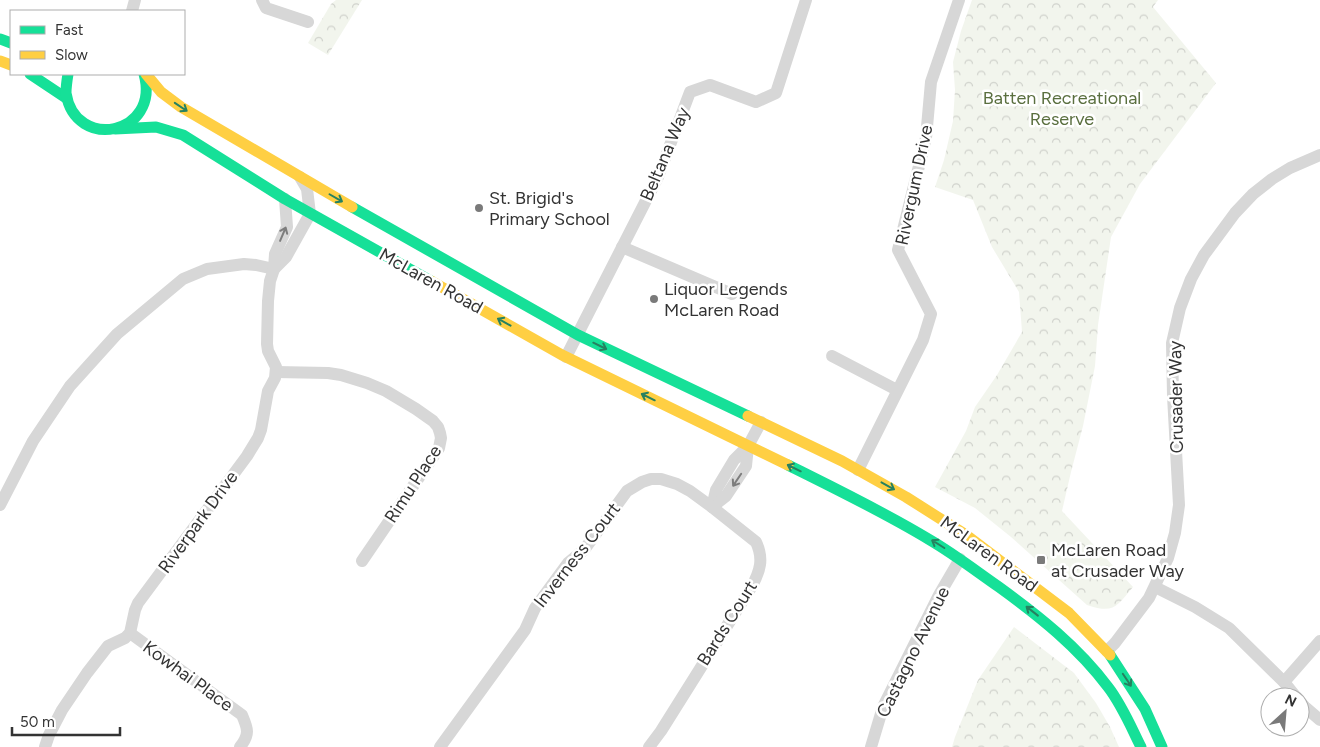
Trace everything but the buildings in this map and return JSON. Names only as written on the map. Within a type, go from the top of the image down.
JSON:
[{"type":"main road","points":[[32,75],[66,98]]},
{"type":"main road","points":[[66,98],[65,84],[68,75]]},
{"type":"main road","points":[[114,129],[127,125],[144,106],[147,93],[145,75]]},
{"type":"main road","name":"McLaren Road","points":[[146,75],[161,92],[181,107],[578,335],[858,470],[906,497],[966,535],[1069,613],[1107,651],[1146,709],[1162,747]]},
{"type":"main road","name":"McLaren Road","points":[[66,98],[69,108],[82,123],[98,129],[156,127],[183,135],[310,214],[566,357],[906,525],[960,559],[1043,619],[1090,665],[1108,688],[1122,709],[1140,747]]},
{"type":"street","points":[[262,0],[266,8],[308,22]]},
{"type":"street","name":"Beltana Way","points":[[566,357],[658,177],[690,92],[710,85],[756,102],[776,94],[806,0]]},
{"type":"street","name":"Rivergum Drive","points":[[858,470],[923,340],[931,314],[898,250],[926,138],[931,82],[959,0]]},
{"type":"street","name":"Crusader Way","points":[[1107,651],[1149,598],[1168,558],[1175,533],[1179,505],[1172,343],[1180,308],[1191,280],[1204,255],[1235,213],[1253,194],[1290,168],[1320,155]]},
{"type":"street","points":[[274,269],[286,257],[310,214],[307,189],[300,177]]},
{"type":"street","points":[[276,372],[267,344],[270,286],[275,254],[286,227],[285,199]]},
{"type":"street","points":[[622,247],[732,294]]},
{"type":"street","points":[[0,505],[33,441],[70,386],[117,334],[183,280],[207,269],[244,264],[274,269]]},
{"type":"street","points":[[832,356],[897,390]]},
{"type":"street","name":"Rimu Place","points":[[276,372],[328,373],[354,378],[386,392],[426,416],[438,426],[441,438],[439,448],[362,561]]},
{"type":"street","name":"Riverpark Drive","points":[[130,634],[138,603],[256,442],[264,422],[268,391],[273,383],[276,372]]},
{"type":"street","points":[[712,507],[726,496],[746,466],[748,446],[761,422]]},
{"type":"street","name":"Inverness Court","points":[[440,747],[525,630],[535,608],[568,563],[584,550],[627,491],[642,482],[651,479],[662,479],[690,491],[712,507]]},
{"type":"street","name":"Bards Court","points":[[649,747],[661,731],[758,574],[761,560],[756,542],[712,507]]},
{"type":"street","name":"Castagno Avenue","points":[[871,747],[883,707],[939,595],[960,559]]},
{"type":"street","points":[[1155,587],[1229,628],[1288,687]]},
{"type":"street","points":[[45,747],[62,710],[87,673],[108,646],[130,634]]},
{"type":"street","name":"Kowhai Place","points":[[130,634],[242,715],[247,727],[246,740],[240,747]]},
{"type":"street","points":[[1284,682],[1320,641]]},
{"type":"street","points":[[1310,711],[1320,720]]},
{"type":"green space","points":[[336,0],[362,0],[328,55],[308,43],[331,4]]},
{"type":"green space","name":"Batten Recreational Reserve","points":[[972,0],[1158,0],[1153,7],[1216,83],[1140,184],[1111,237],[1098,325],[1095,366],[1083,426],[1062,511],[1133,587],[1118,604],[1109,609],[1087,605],[1011,537],[975,508],[935,487],[966,431],[975,407],[997,375],[1022,332],[1019,292],[992,247],[973,200],[935,187],[944,160],[953,121],[955,90],[953,62]]},
{"type":"green space","points":[[1014,627],[1074,673],[1096,703],[1119,747],[952,747],[978,680]]},
{"type":"traffic: fast","points":[[0,39],[10,43]]},
{"type":"traffic: fast","points":[[32,75],[66,98]]},
{"type":"traffic: fast","points":[[68,75],[66,93],[73,112],[84,124],[99,129],[115,128],[129,122],[140,111],[146,95],[144,75]]},
{"type":"traffic: fast","points":[[115,129],[156,127],[183,135],[285,199],[431,281]]},
{"type":"traffic: fast","points":[[352,207],[578,335],[748,416]]},
{"type":"traffic: fast","points":[[788,465],[878,510],[930,540],[1029,609],[1071,645],[1096,672],[1118,701],[1141,747]]},
{"type":"traffic: fast","points":[[1110,655],[1145,709],[1162,747]]},
{"type":"traffic: slow","points":[[0,61],[10,65]]},
{"type":"traffic: slow","points":[[147,75],[161,92],[181,107],[352,207]]},
{"type":"traffic: slow","points":[[431,281],[562,355],[788,465]]},
{"type":"traffic: slow","points":[[748,416],[842,461],[906,497],[966,535],[1069,613],[1110,655]]},
{"type":"place","name":"St. Brigid's Primary School","points":[[479,208]]},
{"type":"place","name":"Liquor Legends McLaren Road","points":[[654,299]]},
{"type":"place","name":"McLaren Road at Crusader Way","points":[[1041,560]]}]
